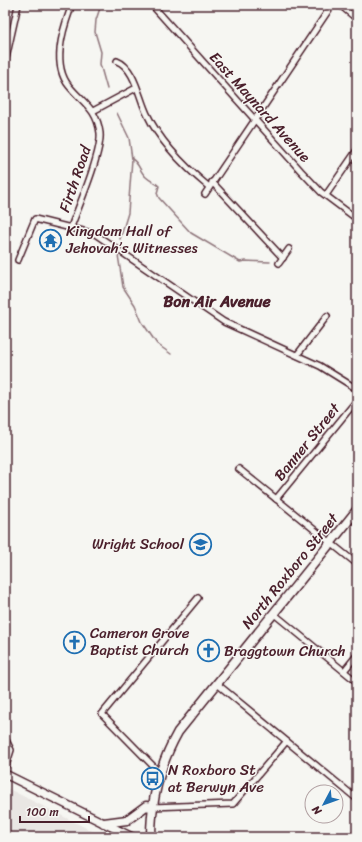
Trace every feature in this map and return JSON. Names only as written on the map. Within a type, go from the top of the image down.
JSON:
[{"type":"main road","name":"North Roxboro Street","points":[[151,837],[152,807],[171,745],[178,732],[357,510]]},
{"type":"main road","points":[[104,823],[127,820],[146,806],[152,807]]},
{"type":"street","points":[[5,63],[18,5]]},
{"type":"street","name":"East Maynard Avenue","points":[[152,5],[301,171],[326,195],[357,219]]},
{"type":"street","points":[[205,194],[332,5]]},
{"type":"street","points":[[340,5],[357,19]]},
{"type":"street","name":"Firth Road","points":[[70,10],[59,54],[60,65],[68,85],[93,111],[98,121],[100,141],[72,227]]},
{"type":"street","points":[[117,61],[126,67],[146,112],[158,133],[283,258]]},
{"type":"street","points":[[93,111],[136,88]]},
{"type":"street","points":[[326,195],[357,150]]},
{"type":"street","points":[[18,260],[35,219],[72,227],[98,236],[224,322],[332,372],[357,389]]},
{"type":"street","points":[[278,264],[289,249]]},
{"type":"street","points":[[297,355],[327,316]]},
{"type":"street","name":"Banner Street","points":[[276,499],[357,400]]},
{"type":"street","points":[[239,469],[357,564]]},
{"type":"street","points":[[161,774],[102,714],[198,598]]},
{"type":"street","points":[[273,613],[357,682]]},
{"type":"street","points":[[344,671],[357,655]]},
{"type":"street","points":[[216,683],[357,799]]},
{"type":"street","points":[[5,738],[10,750],[5,769]]},
{"type":"street","points":[[152,807],[233,804],[250,786],[286,742]]},
{"type":"street","points":[[5,774],[132,837]]},
{"type":"shaded area","points":[[5,787],[104,837],[5,837]]},
{"type":"waterway","points":[[101,5],[96,20],[95,32],[101,52],[100,64],[107,89]]},
{"type":"waterway","points":[[117,113],[129,138],[132,159],[128,213],[120,239]]},
{"type":"waterway","points":[[132,159],[142,173],[159,186],[157,193],[159,198],[191,233],[240,262],[270,262]]},
{"type":"waterway","points":[[118,255],[123,287],[135,305],[142,322],[157,344],[171,354]]},
{"type":"place","name":"Kingdom Hall of Jehovah’s Witnesses","points":[[50,240]]},
{"type":"place","name":"Wright School","points":[[200,544]]},
{"type":"place","name":"Cameron Grove Baptist Church","points":[[75,642]]},
{"type":"place","name":"Braggtown Church","points":[[209,651]]},
{"type":"place","name":"N Roxboro St at Berwyn Ave","points":[[153,779]]},
{"type":"district","name":"Bon Air Avenue","points":[[217,301]]}]
